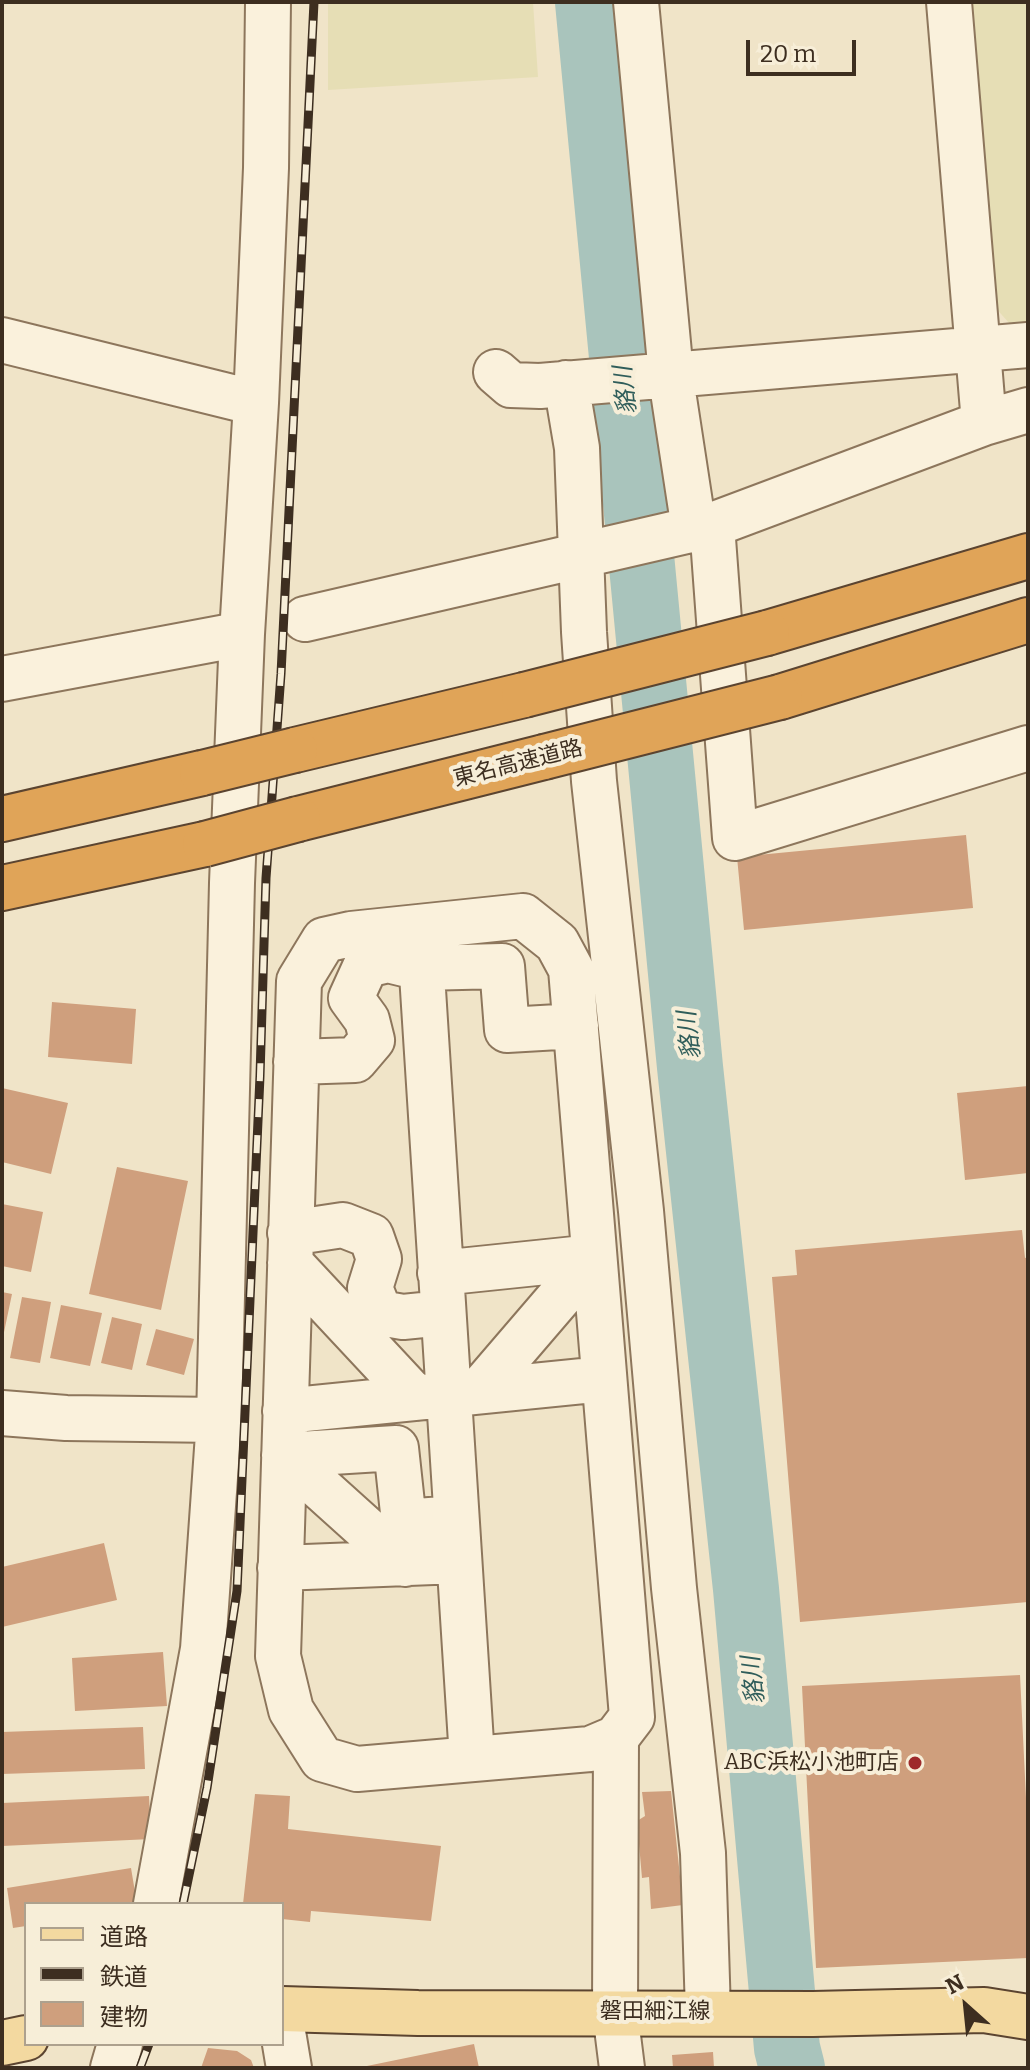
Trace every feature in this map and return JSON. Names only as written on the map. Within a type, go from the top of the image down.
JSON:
[{"type":"highway","points":[[2,816],[202,773],[524,695],[767,633],[1028,556]]},
{"type":"highway","name":"東名高速道路","points":[[2,891],[205,844],[780,697],[1028,620]]},
{"type":"main road","name":"磐田細江線","points":[[284,2009],[418,2013],[813,2014],[984,2010],[1028,2017]]},
{"type":"main road","points":[[2,2043],[24,2038]]},
{"type":"street","points":[[156,1902],[203,1649],[219,1420],[232,883],[266,168],[268,2]]},
{"type":"street","points":[[636,2],[672,374],[699,528],[735,838],[1028,748]]},
{"type":"street","points":[[949,2],[984,423]]},
{"type":"street","points":[[2,340],[256,403]]},
{"type":"street","points":[[496,372],[511,385],[540,386],[1028,345]]},
{"type":"street","points":[[573,382],[594,781],[641,1211],[674,1588],[719,2012]]},
{"type":"street","points":[[305,619],[699,528],[984,423],[1028,410]]},
{"type":"street","points":[[2,679],[242,634]]},
{"type":"street","points":[[296,1062],[355,1060],[372,1040],[367,1020],[351,998],[366,965],[388,960],[420,947],[523,916],[557,943],[571,969],[576,1026],[603,1379],[632,1717],[616,1738],[590,1749],[357,1769],[322,1759],[291,1710],[278,1656],[280,1568],[296,1062],[299,981],[324,940],[351,934],[420,947],[502,966],[507,1030],[576,1026]]},
{"type":"street","points":[[420,947],[472,1758]]},
{"type":"street","points":[[290,1248],[343,1225],[371,1236],[379,1259],[370,1288],[380,1313],[403,1317],[442,1293],[594,1257]]},
{"type":"street","points":[[290,1248],[448,1395]]},
{"type":"street","points":[[448,1395],[594,1257]]},
{"type":"street","points":[[285,1411],[603,1379]]},
{"type":"street","points":[[2,1413],[66,1418],[219,1420]]},
{"type":"street","points":[[284,1455],[396,1448],[404,1522],[456,1518]]},
{"type":"street","points":[[284,1455],[405,1564]]},
{"type":"street","points":[[280,1568],[459,1561]]},
{"type":"street","points":[[616,1738],[615,2012],[622,2068]]},
{"type":"street","points":[[284,2038],[289,2068]]},
{"type":"street","points":[[113,2068],[119,2046]]},
{"type":"shaded area","points":[[328,2],[533,2],[538,77],[328,90]]},
{"type":"shaded area","points":[[966,2],[1028,2],[1028,323],[1010,324],[993,305]]},
{"type":"building","points":[[966,835],[973,908],[744,930],[737,857]]},
{"type":"building","points":[[52,1002],[136,1009],[132,1064],[48,1057]]},
{"type":"building","points":[[1028,1086],[1028,1173],[965,1180],[957,1093]]},
{"type":"building","points":[[2,1088],[68,1103],[51,1174],[2,1162]]},
{"type":"building","points":[[117,1167],[188,1181],[161,1310],[89,1294]]},
{"type":"building","points":[[2,1204],[43,1212],[31,1272],[2,1266]]},
{"type":"building","points":[[1022,1230],[1025,1258],[1028,1257],[1028,1602],[800,1622],[772,1277],[797,1275],[795,1250]]},
{"type":"building","points":[[2,1292],[12,1294],[3,1337],[2,1337]]},
{"type":"building","points":[[22,1297],[51,1302],[40,1363],[10,1358]]},
{"type":"building","points":[[61,1305],[102,1313],[90,1366],[50,1358]]},
{"type":"building","points":[[112,1317],[142,1324],[132,1370],[101,1363]]},
{"type":"building","points":[[156,1329],[194,1339],[184,1375],[146,1365]]},
{"type":"building","points":[[104,1543],[117,1600],[2,1627],[2,1567]]},
{"type":"building","points":[[163,1652],[167,1706],[75,1711],[72,1658]]},
{"type":"building","name":"ABC浜松小池町店","points":[[1020,1675],[1028,1839],[1028,1958],[816,1968],[802,1686]]},
{"type":"building","points":[[143,1727],[145,1769],[2,1774],[2,1732]]},
{"type":"building","points":[[671,1791],[683,1905],[651,1909],[649,1877],[642,1878],[637,1821],[645,1816],[642,1792]]},
{"type":"building","points":[[255,1794],[290,1796],[288,1829],[441,1846],[431,1921],[311,1911],[310,1922],[284,1919],[284,1902],[243,1902]]},
{"type":"building","points":[[149,1796],[151,1839],[2,1846],[2,1803]]},
{"type":"building","points":[[131,1868],[137,1902],[24,1902],[24,1926],[13,1928],[7,1888]]},
{"type":"building","points":[[474,2044],[479,2068],[362,2068],[362,2067]]},
{"type":"building","points":[[208,2048],[237,2051],[251,2060],[254,2068],[201,2068]]},
{"type":"building","points":[[713,2052],[714,2068],[673,2068],[672,2055]]},
{"type":"waterway","name":"貉川","points":[[588,2],[690,1067],[746,1589],[787,2048],[792,2068]]},
{"type":"railway","points":[[183,1902],[207,1788],[237,1591],[266,878],[281,674],[314,2]]},
{"type":"railway","points":[[140,2068],[148,2046]]},
{"type":"place","name":"ABC浜松小池町店","points":[[915,1763]]}]
